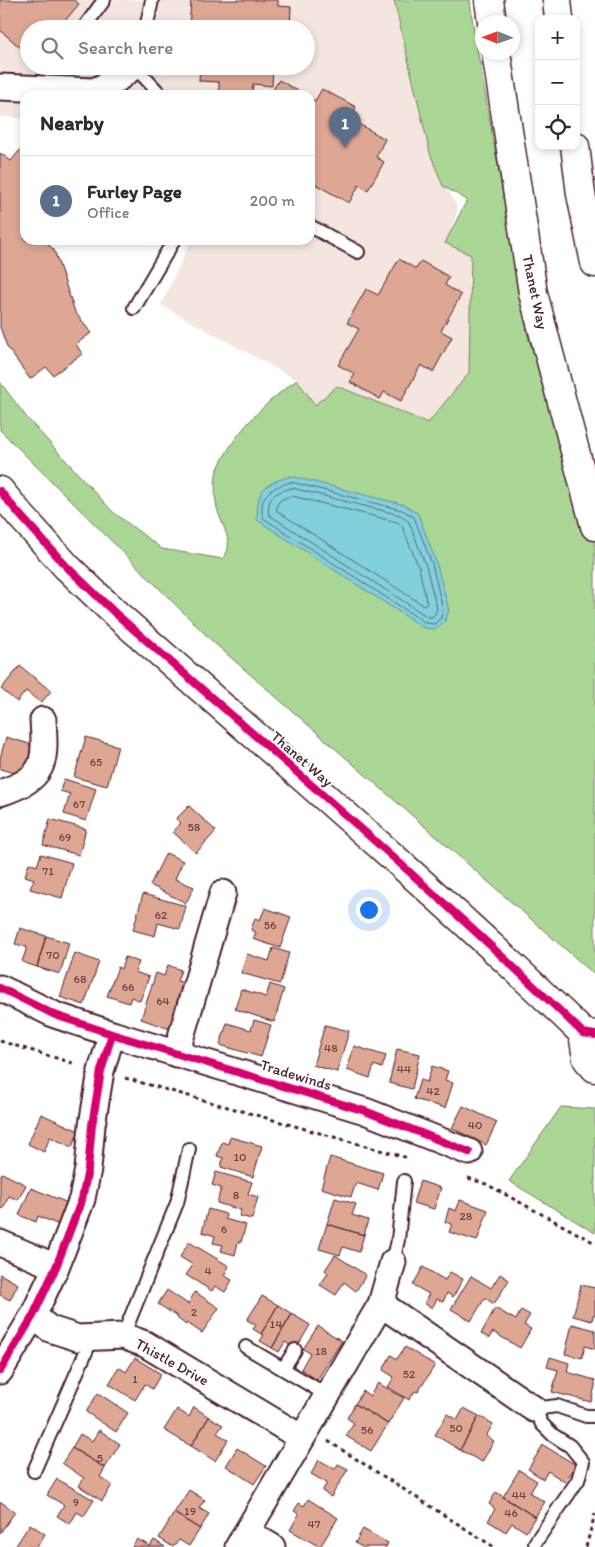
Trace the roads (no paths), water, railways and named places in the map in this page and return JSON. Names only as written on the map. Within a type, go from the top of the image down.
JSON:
[{"type":"main road","points":[[489,0],[491,15]]},
{"type":"main road","points":[[557,0],[559,15]]},
{"type":"main road","name":"Thanet Way","points":[[497,60],[533,293],[595,526]]},
{"type":"main road","points":[[576,150],[581,194],[595,264]]},
{"type":"main road","name":"Thanet Way","points":[[0,491],[67,567],[116,613],[446,904],[589,1034],[587,1059],[595,1068]]},
{"type":"street","points":[[0,86],[94,90],[112,83],[122,75]]},
{"type":"street","points":[[0,793],[20,786],[36,774],[43,760],[45,748],[43,720]]},
{"type":"street","points":[[176,1054],[223,893]]},
{"type":"street","name":"Tradewinds","points":[[0,988],[55,1015],[365,1111],[469,1152]]},
{"type":"street","points":[[0,1371],[33,1316],[56,1267],[82,1199],[88,1169],[92,1126],[101,1071],[112,1034]]},
{"type":"street","points":[[0,1243],[56,1267]]},
{"type":"street","points":[[272,1547],[243,1539],[381,1304],[393,1262]]},
{"type":"street","points":[[381,1304],[534,1409]]},
{"type":"street","name":"Thistle Drive","points":[[33,1316],[50,1329],[78,1338],[123,1336],[146,1344],[305,1433]]},
{"type":"lane","points":[[90,20],[104,0]]},
{"type":"lane","points":[[148,20],[152,0]]},
{"type":"lane","points":[[142,75],[156,90]]},
{"type":"lane","points":[[315,229],[358,252]]},
{"type":"lane","points":[[134,308],[171,245]]},
{"type":"lane","points":[[123,1336],[177,1203],[190,1149]]},
{"type":"lane","points":[[393,1262],[398,1240],[404,1181]]},
{"type":"lane","points":[[34,1471],[92,1338]]},
{"type":"lane","points":[[246,1347],[327,1395]]},
{"type":"lane","points":[[283,1369],[295,1350]]},
{"type":"lane","points":[[535,1543],[578,1480],[583,1462],[570,1446],[553,1435],[542,1424],[534,1409],[557,1406],[586,1416],[595,1416]]},
{"type":"water","points":[[291,476],[405,505],[418,514],[436,562],[449,610],[445,621],[436,629],[424,628],[257,520],[258,501],[263,490],[273,482]]},
{"type":"place","name":"Furley Page","points":[[345,148]]}]
